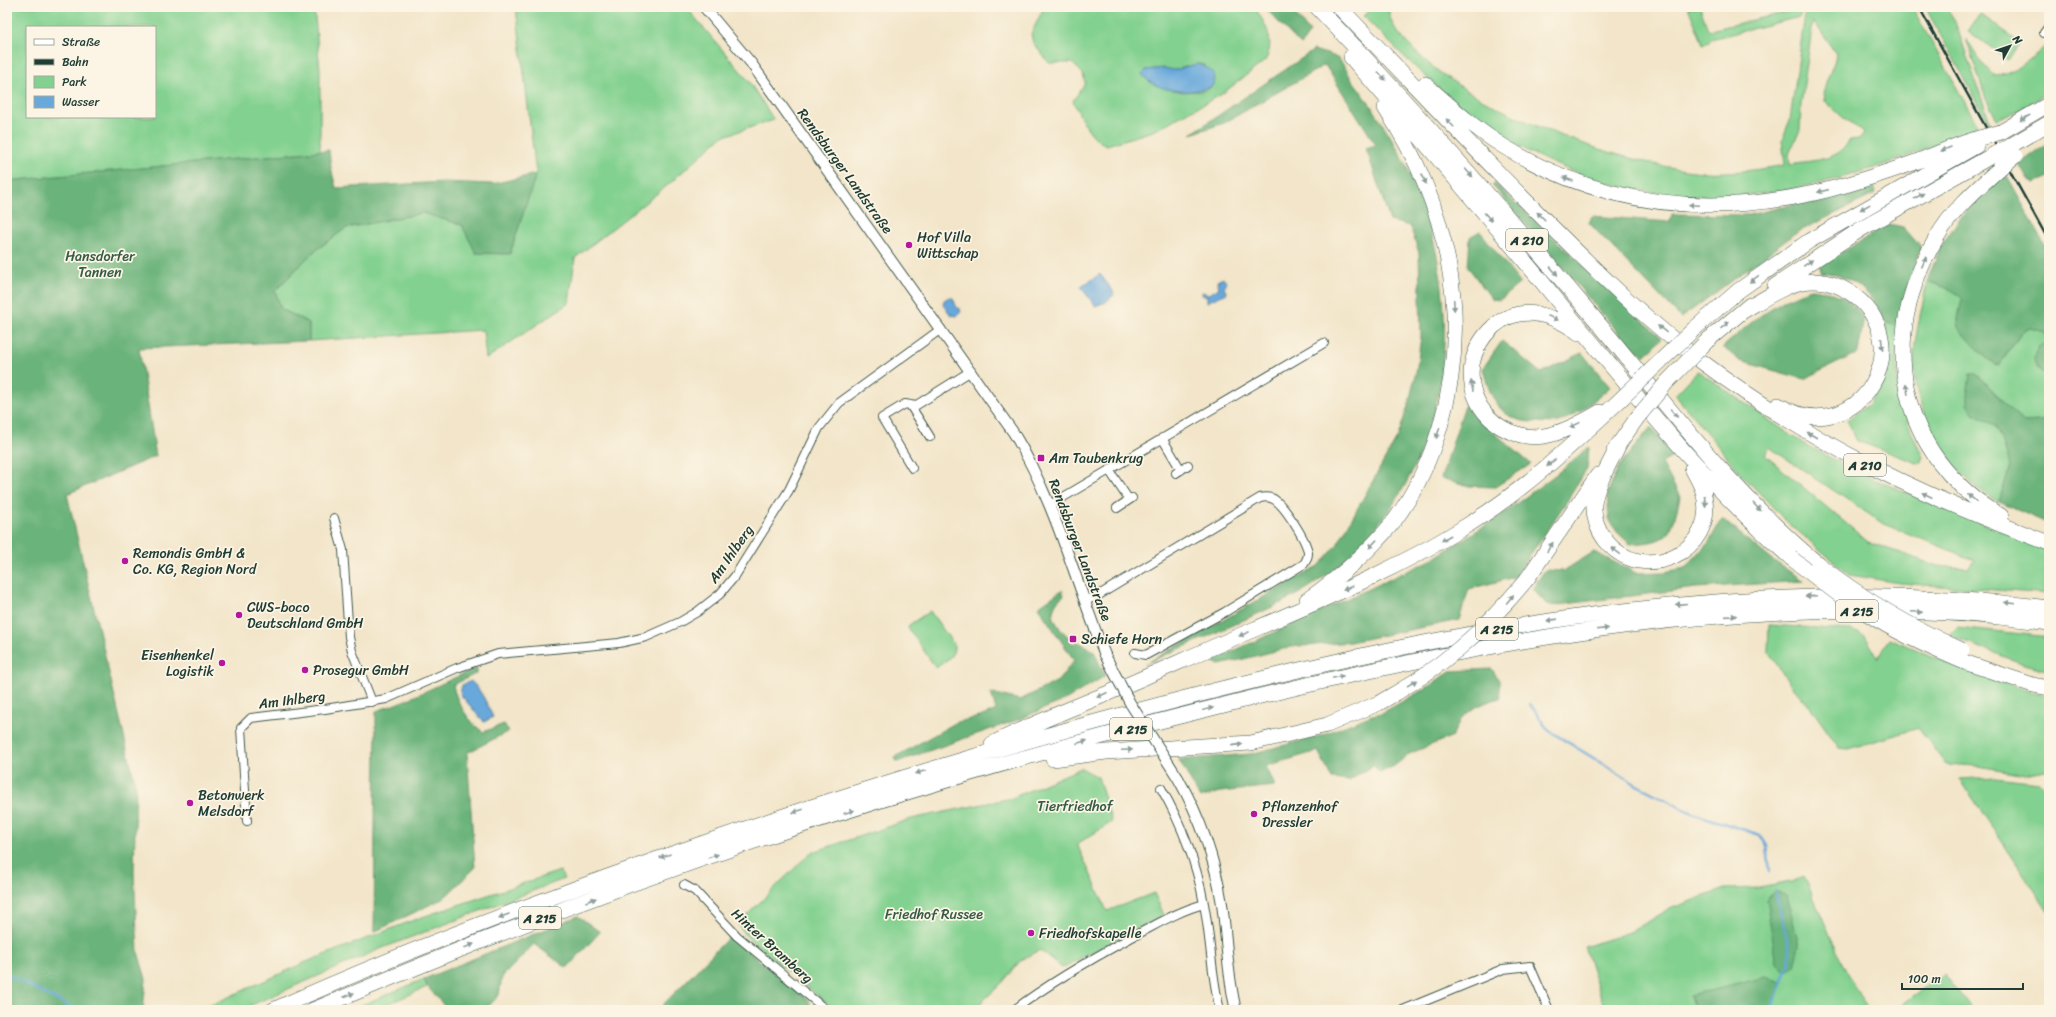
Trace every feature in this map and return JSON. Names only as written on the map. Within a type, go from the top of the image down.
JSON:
[{"type":"highway","points":[[1309,7],[1464,188],[1666,430],[1718,488],[1791,558],[1838,594],[1879,621],[1928,647],[1969,659],[2033,685],[2049,688]]},
{"type":"highway","name":"A 210","points":[[1316,7],[1394,89],[1481,187],[1730,479],[1774,525],[1818,564],[1882,609],[1969,659],[2049,680]]},
{"type":"highway","points":[[1341,9],[1458,112],[1502,145],[1564,177],[1590,187],[1643,200],[1671,204],[1716,205],[1789,198],[1849,184],[1889,172],[1963,142],[1984,139]]},
{"type":"highway","name":"A 210","points":[[1341,9],[1588,263],[1656,324],[1703,363],[1776,414],[1858,461],[1933,497],[2045,541]]},
{"type":"highway","points":[[1280,618],[1345,572],[1376,542],[1398,514],[1425,469],[1432,450],[1445,411],[1454,362],[1454,307],[1452,280],[1441,227],[1430,195],[1407,144],[1347,53]]},
{"type":"highway","points":[[959,760],[1033,723],[1099,697],[1382,572],[1434,545],[1481,517],[1543,470],[1621,399],[1694,329],[1738,292],[1809,241],[1852,215],[1984,139],[2001,132],[2049,104]]},
{"type":"highway","points":[[2012,151],[2049,124]]},
{"type":"highway","points":[[964,775],[1086,754],[1251,743],[1327,725],[1379,703],[1425,676],[1464,646],[1505,605],[1527,579],[1637,418],[1667,382],[1708,340],[1785,279],[1849,236],[1997,161],[2049,128]]},
{"type":"highway","points":[[1997,161],[1952,214],[1937,236],[1923,262],[1913,292],[1906,326],[1903,356],[1905,382],[1910,407],[1920,431],[1934,456],[1947,474],[1964,491],[1983,505],[2045,541]]},
{"type":"highway","points":[[1703,363],[1787,410],[1811,417],[1830,416],[1851,407],[1863,397],[1877,376],[1882,350],[1877,324],[1868,308],[1847,290],[1825,282],[1803,282],[1794,285],[1743,311]]},
{"type":"highway","points":[[1596,348],[1569,326],[1545,315],[1521,313],[1511,316],[1499,322],[1489,330],[1476,349],[1472,364],[1471,378],[1473,392],[1484,413],[1500,427],[1510,432],[1532,436],[1552,434],[1564,430],[1621,399]]},
{"type":"highway","points":[[1620,442],[1596,493],[1594,502],[1595,519],[1602,536],[1617,552],[1636,561],[1656,563],[1676,555],[1690,545],[1701,529],[1706,507],[1701,484],[1666,430]]},
{"type":"highway","name":"A 215","points":[[273,1010],[392,960],[566,892],[872,786],[959,760],[1162,704],[1254,681],[1406,647],[1541,622],[1664,606],[1819,595],[1938,597],[2049,608]]},
{"type":"highway","name":"A 215","points":[[313,1010],[499,934],[638,882],[772,836],[964,775],[1167,719],[1314,682],[1472,650],[1595,630],[1718,617],[1811,611],[1936,613],[2049,623]]},
{"type":"street","name":"Rendsburger Landstraße","points":[[704,7],[750,63],[971,371],[1016,437],[1050,505],[1105,655],[1130,702],[1178,778],[1200,821],[1212,856],[1222,905],[1231,991],[1236,1010]]},
{"type":"street","name":"Am Ihlberg","points":[[247,821],[241,728],[251,718],[386,699],[457,668],[498,654],[619,643],[646,637],[664,630],[697,612],[720,594],[744,563],[789,490],[811,442],[827,416],[838,403],[943,332]]},
{"type":"street","points":[[1050,505],[1324,343]]},
{"type":"street","points":[[912,468],[882,418],[905,404],[914,406],[971,371]]},
{"type":"street","points":[[910,405],[930,437]]},
{"type":"street","points":[[1162,438],[1181,469]]},
{"type":"street","points":[[1110,470],[1131,499],[1117,508]]},
{"type":"street","points":[[1085,601],[1098,595],[1260,498],[1272,498],[1279,503],[1305,545],[1308,553],[1304,564],[1225,612],[1146,655],[1135,653]]},
{"type":"street","points":[[334,518],[343,550],[349,637],[352,651],[372,702]]},
{"type":"street","points":[[1161,788],[1170,803],[1198,875],[1204,904],[1220,1010]]},
{"type":"street","name":"Hinter Bramberg","points":[[684,885],[695,891],[737,936],[826,1010]]},
{"type":"street","points":[[1014,1010],[1040,990],[1084,963],[1178,913],[1204,904]]},
{"type":"street","points":[[1403,1010],[1503,969],[1530,966],[1549,1010]]},
{"type":"green space","points":[[7,7],[314,7],[320,69],[320,151],[7,181]]},
{"type":"green space","points":[[516,7],[686,7],[748,80],[774,120],[721,137],[669,184],[575,258],[569,303],[486,359],[483,330],[309,341],[309,323],[281,309],[275,291],[312,253],[346,228],[423,213],[462,225],[476,253],[510,254],[536,174]]},
{"type":"green space","points":[[1044,7],[1254,7],[1266,26],[1270,40],[1270,47],[1265,61],[1222,94],[1153,131],[1107,145],[1091,133],[1073,101],[1085,83],[1083,74],[1072,63],[1049,63],[1033,43],[1031,34]],"holes":[[[1197,64],[1205,65],[1210,88],[1202,91],[1182,92],[1160,86],[1146,79],[1146,70],[1164,68],[1174,70]]]},
{"type":"green space","points":[[1264,7],[1289,7],[1310,32],[1301,45]]},
{"type":"green space","points":[[1376,7],[1389,7],[1390,18],[1399,33],[1410,46],[1435,69],[1466,90],[1501,109],[1538,126],[1615,154],[1685,170],[1722,172],[1748,171],[1785,165],[1782,140],[1790,120],[1806,7],[1912,7],[1978,126],[1918,152],[1858,173],[1797,188],[1737,196],[1676,195],[1616,185],[1556,165],[1497,133],[1444,93],[1363,16]],"holes":[[[1813,22],[1836,54],[1826,82],[1824,94],[1825,101],[1849,123],[1862,130],[1864,133],[1859,139],[1850,140],[1837,154],[1818,160],[1790,164],[1789,154],[1800,130],[1801,105]]]},
{"type":"green space","points":[[1688,7],[1700,7],[1707,27],[1710,30],[1801,9],[1800,17],[1711,39],[1709,42],[1703,44]]},
{"type":"green space","points":[[1925,7],[1946,7],[1954,19],[1990,122],[1989,123]]},
{"type":"green space","points":[[1980,14],[2020,42],[2008,60],[1968,31]]},
{"type":"green space","points":[[1966,39],[1980,61],[1993,75],[2008,72],[2024,64],[2049,42],[2049,92],[2019,110],[1997,119],[1986,99]]},
{"type":"green space","points":[[1314,50],[1332,55],[1343,65],[1377,114],[1412,178],[1431,232],[1442,287],[1444,342],[1438,397],[1422,449],[1398,498],[1364,542],[1320,580],[1301,592],[1145,664],[1320,565],[1337,545],[1398,436],[1409,403],[1417,367],[1421,336],[1419,253],[1410,226],[1390,221],[1366,148],[1376,145],[1325,65],[1224,123],[1191,134]]},
{"type":"green space","points":[[2049,143],[2049,177],[2035,183],[2028,179],[2019,164]]},
{"type":"green space","name":"Hansdorfer Tannen","points":[[329,150],[331,168],[336,188],[444,182],[492,184],[536,174],[510,254],[476,253],[462,225],[423,213],[346,228],[312,253],[275,291],[281,309],[309,323],[309,341],[139,348],[156,456],[67,494],[136,787],[134,872],[138,952],[146,979],[143,1010],[7,1010],[7,181]]},
{"type":"green space","points":[[2005,173],[2049,252],[2048,377],[2038,369],[2034,358],[2038,348],[2048,339],[2044,332],[2030,328],[2022,332],[1998,366],[1976,348],[1961,331],[1958,324],[1958,316],[1962,299],[1952,290],[1927,281],[1940,248],[1960,218]]},
{"type":"green space","points":[[1495,184],[1662,338],[1645,356],[1627,343],[1492,185]]},
{"type":"green space","points":[[1873,185],[1875,194],[1796,233],[1681,318],[1589,223],[1592,216],[1670,222],[1672,214],[1749,215]]},
{"type":"green space","points":[[1889,224],[1903,227],[1921,247],[1906,292],[1899,327],[1885,322],[1874,302],[1860,287],[1853,282],[1833,274],[1821,272],[1821,265]]},
{"type":"green space","points":[[1480,231],[1520,283],[1500,300],[1492,299],[1468,267],[1470,237]]},
{"type":"green space","points":[[1927,281],[1952,290],[1962,299],[1958,320],[1986,358],[1999,366],[2022,332],[2030,328],[2044,332],[2048,338],[2035,355],[2035,363],[2039,370],[2045,375],[2049,376],[2049,416],[2041,421],[2024,422],[1976,374],[1973,413],[1995,425],[2001,436],[2010,466],[1999,502],[1981,490],[1964,475],[1949,458],[1936,439],[1926,419],[1918,397],[1914,375],[1914,353]]},
{"type":"green space","points":[[1811,289],[1835,294],[1847,300],[1864,317],[1858,353],[1804,379],[1740,361],[1723,347],[1764,313],[1786,299]]},
{"type":"green space","points":[[1885,322],[1899,327],[1897,364],[1900,394],[1908,424],[1923,457],[1920,464],[1857,441],[1847,420],[1869,404],[1882,382],[1890,349]]},
{"type":"green space","points":[[1502,341],[1541,373],[1582,353],[1610,387],[1580,411],[1557,423],[1525,421],[1514,418],[1506,414],[1494,399],[1489,390],[1483,368]]},
{"type":"green space","points":[[1698,371],[1804,444],[1869,477],[2049,551],[2049,594],[1899,583],[1850,575],[1787,522],[1743,476],[1675,395]],"holes":[[[1769,447],[1882,523],[1974,560],[1968,568],[1938,566],[1868,542],[1765,455]]]},
{"type":"green space","points":[[1970,374],[1976,374],[2024,422],[2041,421],[2049,416],[2049,524],[1999,502],[2010,466],[2001,436],[1995,425],[1973,413],[1968,404]]},
{"type":"green space","points":[[1466,402],[1491,430],[1531,464],[1495,487],[1469,486],[1441,478]]},
{"type":"green space","points":[[1651,427],[1674,456],[1662,463],[1680,497],[1674,520],[1667,534],[1654,541],[1630,544],[1617,532],[1609,519],[1607,494],[1619,466]]},
{"type":"green space","points":[[1589,447],[1587,469],[1515,577],[1469,589],[1459,620],[1350,642],[1291,647],[1219,665],[1212,661],[1429,561],[1500,516],[1555,475]]},
{"type":"green space","points":[[1722,519],[1771,559],[1804,581],[1696,588],[1549,606],[1532,589],[1545,570],[1563,571],[1594,552],[1636,573],[1664,572],[1685,568],[1709,542]]},
{"type":"green space","points":[[1062,590],[1064,595],[1058,600],[1053,611],[1056,622],[1069,637],[1068,640],[1074,644],[1077,641],[1094,651],[1105,676],[1065,700],[1017,720],[897,762],[895,757],[957,722],[980,717],[996,710],[991,693],[1020,700],[1058,681],[1074,660],[1038,607]]},
{"type":"green space","points":[[930,611],[954,645],[951,656],[936,668],[908,628],[909,625]]},
{"type":"green space","points":[[1769,625],[1851,630],[1865,636],[1878,658],[1889,638],[1968,670],[2049,697],[2049,769],[2025,774],[1978,766],[1945,764],[1919,728],[1848,749],[1839,748],[1811,708],[1789,683],[1768,651]]},
{"type":"green space","points":[[1957,627],[2049,637],[2049,671],[2024,664],[1949,636]]},
{"type":"green space","points":[[477,668],[477,673],[453,685],[460,705],[473,723],[483,732],[504,724],[509,731],[467,753],[475,868],[444,898],[374,932],[376,711],[389,707]]},
{"type":"green space","points":[[1492,669],[1500,682],[1500,698],[1485,703],[1465,715],[1456,728],[1453,736],[1411,753],[1394,766],[1380,773],[1373,765],[1349,781],[1332,779],[1318,751],[1266,766],[1275,786],[1220,792],[1200,798],[1179,760],[1250,754],[1320,736],[1372,715],[1382,713],[1428,687],[1450,671]]},
{"type":"green space","name":"Friedhof Russee","points":[[1081,768],[1098,777],[1112,822],[1077,844],[1107,911],[1154,893],[1164,915],[1062,968],[1040,950],[1020,961],[1003,982],[973,1010],[835,1010],[748,938],[738,924],[810,853],[911,819],[1012,798]]},
{"type":"green space","points":[[1995,777],[2039,782],[2049,794],[2049,912],[1960,779]]},
{"type":"green space","points":[[560,871],[564,879],[380,949],[240,1010],[200,1010],[306,962],[419,918]]},
{"type":"green space","points":[[1804,876],[1844,967],[1868,1010],[1771,1010],[1781,983],[1690,997],[1695,1010],[1605,1010],[1584,947],[1630,932],[1672,908],[1724,889],[1759,888],[1791,882]]},
{"type":"green space","points":[[1775,891],[1787,896],[1799,946],[1794,966],[1785,972],[1777,964],[1766,899]]},
{"type":"green space","points":[[578,916],[600,932],[567,968],[534,944],[502,977],[499,995],[486,1009],[488,1010],[446,1010],[426,984],[424,979]]},
{"type":"green space","points":[[730,936],[811,1003],[803,1010],[658,1010]]},
{"type":"green space","points":[[1944,974],[1973,1010],[1894,1010]]},
{"type":"green space","points":[[1766,977],[1781,982],[1771,1010],[1695,1010],[1690,996]]},
{"type":"green space","points":[[424,979],[427,987],[374,1010],[350,1010]]},
{"type":"water","points":[[1197,64],[1209,69],[1212,72],[1215,78],[1212,86],[1195,91],[1165,89],[1148,80],[1142,74],[1146,70],[1164,68],[1174,70]]},
{"type":"water","points":[[1100,274],[1113,291],[1114,295],[1106,302],[1095,306],[1081,287]]},
{"type":"water","points":[[1223,278],[1227,283],[1224,288],[1227,293],[1207,302],[1207,296],[1202,295],[1202,292],[1209,294],[1219,288],[1217,281]]},
{"type":"water","points":[[949,297],[953,298],[957,308],[960,309],[961,312],[957,316],[951,315],[943,305],[944,300]]},
{"type":"water","points":[[471,681],[481,693],[493,717],[484,722],[460,694],[462,685]]},
{"type":"waterway","points":[[1530,704],[1548,730],[1637,785],[1692,813],[1760,835],[1767,846],[1770,871]]},
{"type":"waterway","points":[[1771,1010],[1788,965],[1790,950],[1775,891]]},
{"type":"waterway","points":[[7,974],[76,1010]]},
{"type":"railway","points":[[1919,7],[2049,241]]},
{"type":"place","name":"Hof Villa Wittschap","points":[[909,245]]},
{"type":"place","name":"Am Taubenkrug","points":[[1041,458]]},
{"type":"place","name":"Remondis GmbH & Co. KG, Region Nord","points":[[125,561]]},
{"type":"place","name":"CWS-boco Deutschland GmbH","points":[[239,615]]},
{"type":"place","name":"Schiefe Horn","points":[[1073,639]]},
{"type":"place","name":"Eisenhenkel Logistik","points":[[222,663]]},
{"type":"place","name":"Prosegur GmbH","points":[[305,670]]},
{"type":"place","name":"Betonwerk Melsdorf","points":[[190,803]]},
{"type":"place","name":"Pflanzenhof Dressler","points":[[1254,814]]},
{"type":"place","name":"Friedhofskapelle","points":[[1031,933]]},
{"type":"park label","name":"Tierfriedhof","points":[[1075,806]]}]
